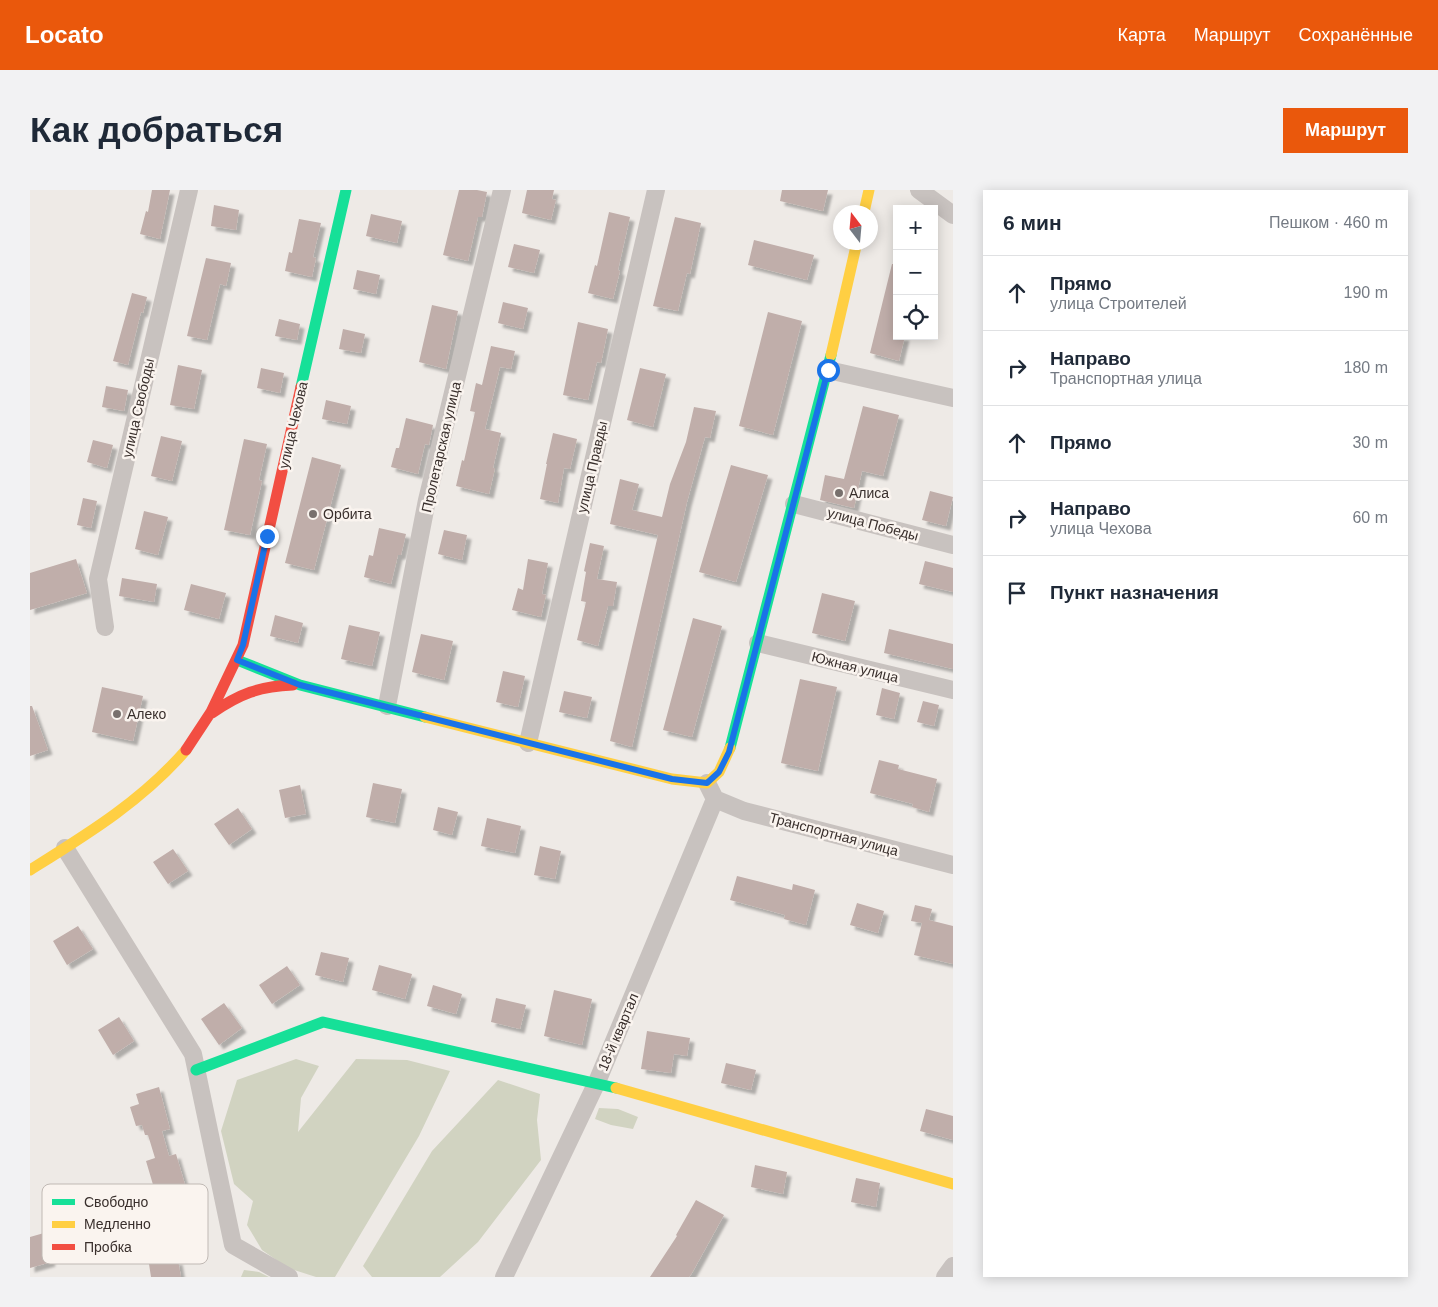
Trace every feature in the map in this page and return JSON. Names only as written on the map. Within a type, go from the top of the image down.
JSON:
[{"type":"street","name":"улица Свободы","points":[[105,627],[98,579],[189,190]]},
{"type":"street","name":"улица Чехова","points":[[237,660],[243,645],[346,190]]},
{"type":"street","name":"Пролетарская улица","points":[[387,706],[427,500],[502,190]]},
{"type":"street","name":"улица Правды","points":[[528,743],[656,190]]},
{"type":"street","points":[[866,205],[869,190]]},
{"type":"street","points":[[919,190],[953,215]]},
{"type":"street","points":[[30,870],[122,809],[153,785],[187,749],[212,713],[237,660],[300,685],[672,779],[707,783],[719,772],[729,752],[828,370],[854,250]]},
{"type":"street","points":[[828,370],[953,398]]},
{"type":"street","name":"улица Победы","points":[[794,504],[953,545]]},
{"type":"street","name":"Южная улица","points":[[758,643],[953,690]]},
{"type":"street","points":[[212,713],[232,698],[252,689],[274,685],[300,685]]},
{"type":"street","points":[[707,783],[716,799]]},
{"type":"street","name":"Транспортная улица","points":[[716,799],[744,811],[953,865]]},
{"type":"street","name":"18-й квартал","points":[[504,1277],[597,1082],[716,799]]},
{"type":"street","points":[[65,848],[193,1054],[233,1245],[289,1277]]},
{"type":"street","points":[[196,1070],[323,1022],[597,1082],[953,1184]]},
{"type":"street","points":[[945,1277],[953,1266]]},
{"type":"green space","points":[[296,1059],[319,1066],[301,1098],[298,1132],[356,1059],[407,1060],[450,1071],[419,1136],[335,1277],[316,1277],[288,1268],[262,1250],[247,1225],[253,1201],[234,1184],[221,1131],[237,1080]]},
{"type":"green space","points":[[498,1080],[540,1094],[537,1120],[541,1160],[478,1242],[440,1277],[372,1277],[363,1266],[432,1151]]},
{"type":"green space","points":[[599,1108],[618,1109],[638,1117],[633,1129],[611,1125],[595,1119]]},
{"type":"green space","points":[[244,1270],[259,1272],[269,1277],[241,1277]]},
{"type":"building","points":[[152,190],[170,190],[160,239],[140,234],[146,211],[148,212]]},
{"type":"building","points":[[459,190],[487,192],[482,217],[478,217],[468,261],[443,255]]},
{"type":"building","points":[[527,190],[554,190],[552,199],[556,200],[551,220],[522,213]]},
{"type":"building","points":[[782,190],[828,190],[823,211],[780,201]]},
{"type":"building","points":[[214,205],[239,210],[236,230],[211,226]]},
{"type":"building","points":[[609,212],[630,217],[613,299],[588,293],[595,265],[597,266]]},
{"type":"building","points":[[371,214],[402,221],[397,243],[366,236]]},
{"type":"building","points":[[675,217],[701,223],[690,274],[687,273],[678,311],[653,306]]},
{"type":"building","points":[[299,219],[321,223],[313,257],[316,258],[312,277],[285,271],[289,252],[292,253]]},
{"type":"building","points":[[754,240],[814,255],[807,280],[748,265]]},
{"type":"building","points":[[514,244],[540,250],[534,273],[508,267]]},
{"type":"building","points":[[206,258],[231,263],[226,286],[220,284],[207,340],[187,336]]},
{"type":"building","points":[[893,264],[893,340],[904,340],[899,361],[870,353]]},
{"type":"building","points":[[357,270],[380,275],[376,294],[353,289]]},
{"type":"building","points":[[132,293],[147,297],[143,313],[141,312],[128,365],[113,361]]},
{"type":"building","points":[[503,302],[528,308],[523,329],[498,323]]},
{"type":"building","points":[[432,305],[458,311],[446,369],[419,362]]},
{"type":"building","points":[[768,312],[802,321],[773,435],[739,426]]},
{"type":"building","points":[[279,319],[300,324],[297,340],[275,336]]},
{"type":"building","points":[[578,322],[608,329],[601,363],[597,362],[588,400],[563,395]]},
{"type":"building","points":[[343,329],[365,334],[361,353],[339,349]]},
{"type":"building","points":[[491,346],[515,351],[511,369],[500,367],[485,429],[501,433],[489,494],[456,486],[462,460],[464,461],[475,412],[470,411],[476,383],[482,385]]},
{"type":"building","points":[[178,365],[202,370],[194,409],[170,405]]},
{"type":"building","points":[[261,368],[284,373],[280,393],[257,388]]},
{"type":"building","points":[[640,368],[666,374],[653,427],[627,420]]},
{"type":"building","points":[[106,386],[128,390],[124,411],[102,407]]},
{"type":"building","points":[[326,400],[351,406],[347,424],[322,419]]},
{"type":"building","points":[[863,406],[899,415],[883,476],[862,471],[854,508],[820,500],[825,475],[844,479]]},
{"type":"building","points":[[694,407],[716,411],[710,438],[705,437],[687,502],[632,747],[610,741],[658,535],[610,524],[620,479],[639,484],[632,510],[662,517],[670,484],[686,442]]},
{"type":"building","points":[[406,418],[433,425],[429,445],[425,444],[418,474],[391,467],[396,448],[399,448]]},
{"type":"building","points":[[553,433],[577,439],[570,469],[564,468],[558,503],[540,499]]},
{"type":"building","points":[[161,436],[182,441],[172,481],[151,476]]},
{"type":"building","points":[[244,439],[267,444],[259,480],[262,481],[250,535],[224,530]]},
{"type":"building","points":[[93,440],[113,445],[107,468],[87,462]]},
{"type":"building","name":"Орбита","points":[[312,457],[341,465],[314,570],[285,563]]},
{"type":"building","points":[[731,465],[768,475],[736,582],[699,572]]},
{"type":"building","points":[[930,491],[953,497],[946,526],[922,520]]},
{"type":"building","points":[[83,498],[97,501],[91,528],[77,525]]},
{"type":"building","points":[[144,511],[168,517],[158,555],[135,549]]},
{"type":"building","points":[[379,528],[406,534],[401,555],[398,555],[391,584],[364,577],[369,555],[373,556]]},
{"type":"building","points":[[444,530],[467,535],[462,560],[438,554]]},
{"type":"building","points":[[590,543],[604,546],[597,579],[617,582],[613,606],[608,606],[598,646],[577,640],[586,602],[581,601],[586,572],[584,571]]},
{"type":"building","points":[[76,559],[87,593],[30,610],[30,573]]},
{"type":"building","points":[[528,559],[548,563],[542,594],[546,595],[541,617],[512,610],[518,588],[523,590]]},
{"type":"building","points":[[925,561],[953,568],[953,592],[919,584]]},
{"type":"building","points":[[122,578],[157,584],[154,602],[119,596]]},
{"type":"building","points":[[191,584],[226,593],[219,619],[184,610]]},
{"type":"building","points":[[822,593],[855,601],[845,641],[812,633]]},
{"type":"building","points":[[275,615],[303,623],[298,643],[270,636]]},
{"type":"building","points":[[693,618],[722,626],[692,737],[663,730]]},
{"type":"building","points":[[349,625],[380,632],[372,666],[341,659]]},
{"type":"building","points":[[889,629],[953,644],[953,669],[884,653]]},
{"type":"building","points":[[421,634],[453,641],[444,680],[412,672]]},
{"type":"building","points":[[503,671],[525,676],[518,707],[496,702]]},
{"type":"building","points":[[800,679],[837,687],[818,771],[781,763]]},
{"type":"building","name":"Алеко","points":[[102,687],[143,696],[133,741],[92,732]]},
{"type":"building","points":[[882,688],[900,693],[894,719],[876,715]]},
{"type":"building","points":[[564,691],[592,697],[587,718],[559,712]]},
{"type":"building","points":[[923,701],[939,705],[934,726],[917,722]]},
{"type":"building","points":[[30,706],[32,706],[48,750],[30,756]]},
{"type":"building","points":[[879,760],[899,765],[898,769],[937,779],[929,812],[912,807],[913,804],[870,793]]},
{"type":"building","points":[[373,783],[402,789],[395,823],[366,817]]},
{"type":"building","points":[[300,785],[306,814],[285,818],[279,790]]},
{"type":"building","points":[[438,807],[458,812],[452,835],[433,830]]},
{"type":"building","points":[[238,808],[252,829],[229,845],[214,824]]},
{"type":"building","points":[[487,818],[521,826],[515,853],[481,846]]},
{"type":"building","points":[[540,846],[561,851],[555,879],[534,875]]},
{"type":"building","points":[[173,849],[188,871],[168,884],[153,862]]},
{"type":"building","points":[[737,876],[792,890],[793,884],[815,890],[806,925],[784,919],[785,915],[730,900]]},
{"type":"building","points":[[857,903],[884,911],[878,933],[850,925]]},
{"type":"building","points":[[915,905],[932,909],[929,920],[953,926],[953,964],[914,955],[922,923],[911,921]]},
{"type":"building","points":[[78,926],[93,949],[67,965],[53,941]]},
{"type":"building","points":[[321,952],[349,958],[343,982],[315,975]]},
{"type":"building","points":[[379,965],[412,974],[405,999],[372,990]]},
{"type":"building","points":[[287,966],[300,985],[272,1004],[259,985]]},
{"type":"building","points":[[433,985],[462,994],[456,1014],[427,1006]]},
{"type":"building","points":[[554,990],[592,999],[582,1045],[544,1036]]},
{"type":"building","points":[[496,998],[526,1005],[520,1029],[491,1022]]},
{"type":"building","points":[[224,1003],[242,1028],[219,1045],[201,1019]]},
{"type":"building","points":[[119,1017],[134,1041],[113,1055],[98,1030]]},
{"type":"building","points":[[647,1031],[690,1038],[687,1056],[674,1054],[671,1073],[641,1069]]},
{"type":"building","points":[[726,1063],[756,1070],[751,1090],[721,1083]]},
{"type":"building","points":[[159,1087],[170,1129],[162,1131],[169,1156],[176,1154],[185,1184],[153,1184],[146,1161],[155,1158],[148,1135],[145,1135],[142,1125],[136,1126],[130,1107],[139,1104],[136,1094]]},
{"type":"building","points":[[926,1109],[953,1116],[953,1140],[920,1131]]},
{"type":"building","points":[[755,1165],[787,1172],[783,1194],[751,1187]]},
{"type":"building","points":[[856,1178],[880,1183],[876,1207],[851,1202]]},
{"type":"building","points":[[696,1200],[724,1215],[692,1273],[689,1277],[650,1277],[677,1236]]},
{"type":"building","points":[[42,1234],[42,1264],[44,1264],[30,1268],[30,1237]]},
{"type":"building","points":[[149,1264],[179,1264],[181,1277],[151,1277]]},
{"type":"traffic: fast","points":[[301,387],[346,190]]},
{"type":"traffic: fast","points":[[730,748],[831,355]]},
{"type":"traffic: fast","points":[[237,660],[300,685],[425,717]]},
{"type":"traffic: fast","points":[[196,1070],[323,1022],[616,1088]]},
{"type":"traffic: slow","points":[[866,205],[869,190]]},
{"type":"traffic: slow","points":[[831,355],[855,250]]},
{"type":"traffic: slow","points":[[425,717],[672,779],[707,783],[719,772],[730,748]]},
{"type":"traffic: slow","points":[[30,870],[92,830],[132,801],[186,750]]},
{"type":"traffic: slow","points":[[616,1088],[953,1184]]},
{"type":"traffic: jam","points":[[186,750],[211,712],[243,645],[301,387]]},
{"type":"traffic: jam","points":[[212,713],[250,692],[270,687],[293,685]]},
{"type":"place","name":"Алиса","points":[[839,493]]},
{"type":"place","name":"Орбита","points":[[313,514]]},
{"type":"place","name":"Алеко","points":[[117,714]]},
{"type":"route","points":[[267,536],[243,645],[237,660],[300,685],[672,779],[707,783],[719,772],[729,752],[828,370]]}]
